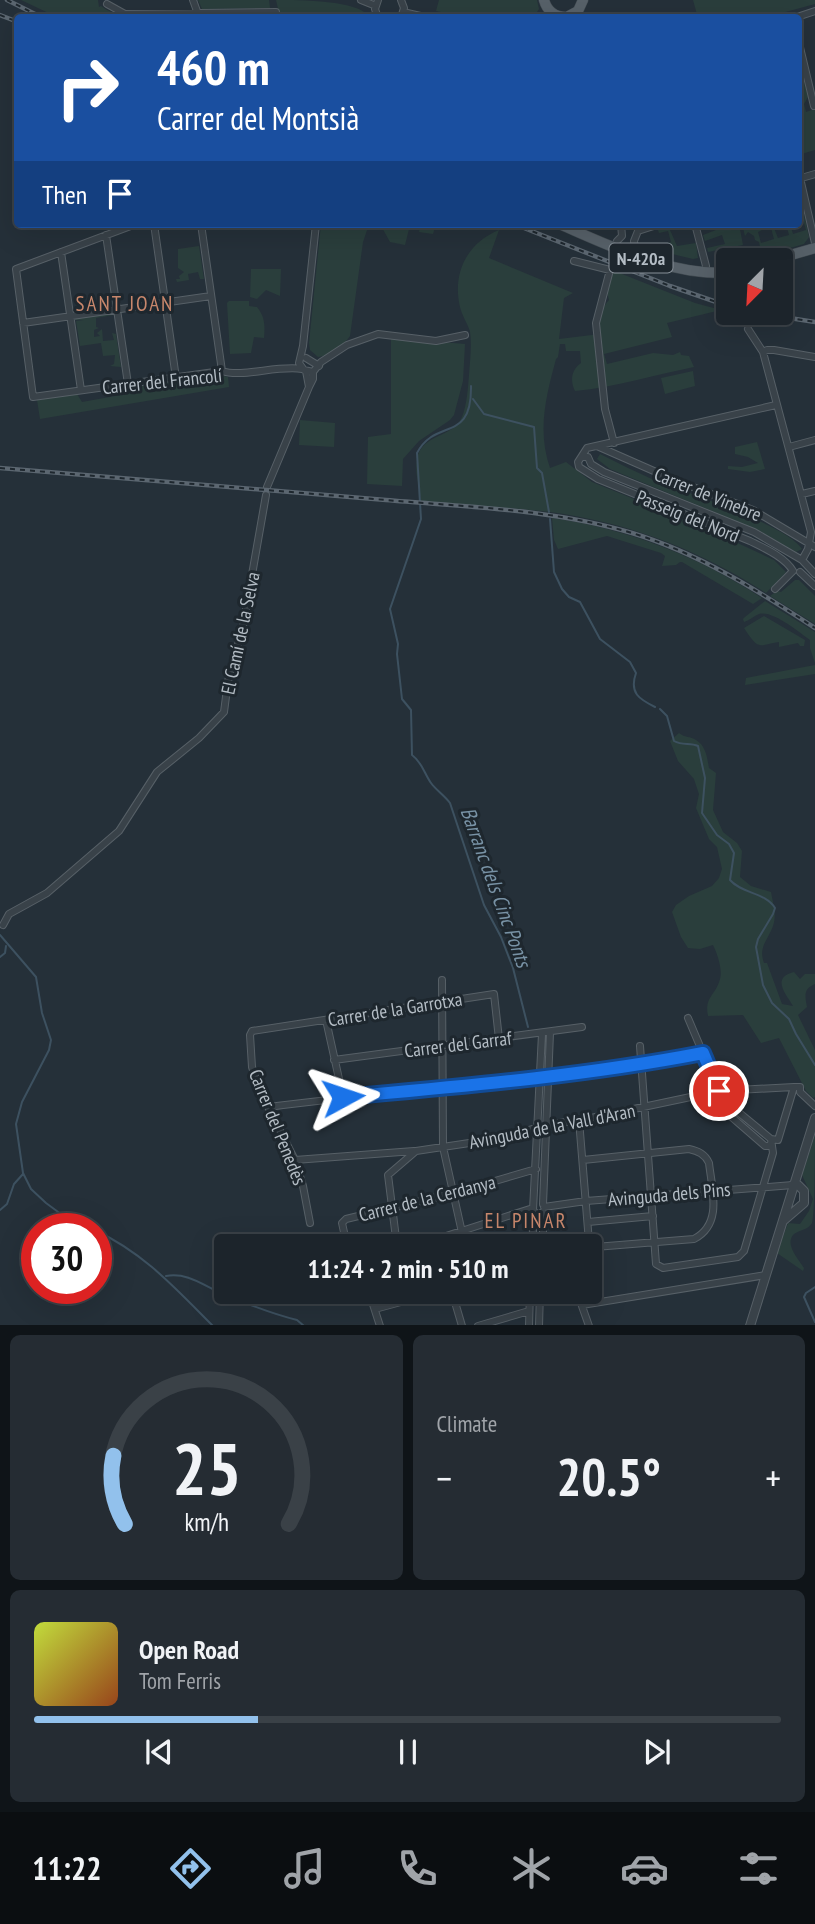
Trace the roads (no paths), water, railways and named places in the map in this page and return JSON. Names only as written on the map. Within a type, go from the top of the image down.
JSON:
[{"type":"main road","points":[[572,14],[578,11],[583,0]]},
{"type":"main road","name":"N-420a","points":[[569,228],[669,267],[716,273]]},
{"type":"main road","name":"N-420a","points":[[586,228],[670,261],[716,267]]},
{"type":"main road","points":[[793,254],[815,248]]},
{"type":"main road","points":[[793,261],[815,255]]},
{"type":"street","points":[[117,8],[121,0]]},
{"type":"street","points":[[193,0],[198,14]]},
{"type":"street","points":[[361,0],[377,3]]},
{"type":"street","points":[[107,4],[125,14],[276,12]]},
{"type":"street","points":[[802,55],[815,106],[805,109]]},
{"type":"street","points":[[802,191],[815,243]]},
{"type":"street","points":[[125,228],[16,269],[23,323],[212,296]]},
{"type":"street","points":[[155,228],[176,378]]},
{"type":"street","points":[[202,228],[222,371]]},
{"type":"street","points":[[316,228],[303,346],[312,365],[347,345],[378,334],[436,341],[465,335]]},
{"type":"street","points":[[617,241],[622,236],[621,228]]},
{"type":"street","points":[[635,248],[634,241],[638,231],[647,228]]},
{"type":"street","points":[[696,228],[706,267]]},
{"type":"street","points":[[106,235],[128,384]]},
{"type":"street","points":[[61,252],[81,390]]},
{"type":"street","points":[[574,261],[610,270],[596,323],[607,418],[614,443]]},
{"type":"street","name":"Carrer del Francolí","points":[[23,323],[33,397],[222,371],[230,374],[312,365]]},
{"type":"street","points":[[748,329],[763,352],[813,532],[812,544],[801,561],[775,589]]},
{"type":"street","points":[[763,352],[774,350],[815,357]]},
{"type":"street","name":"El Camí de la Selva","points":[[3,925],[9,914],[47,893],[119,831],[157,772],[199,738],[224,712],[228,681],[243,626],[267,491],[309,387],[312,365]]},
{"type":"street","points":[[582,457],[588,457],[591,464],[588,468],[583,469],[578,462],[587,448],[776,405]]},
{"type":"street","points":[[789,447],[815,440]]},
{"type":"street","name":"Carrer de Vinebre","points":[[597,446],[672,479],[753,509],[812,544]]},
{"type":"street","name":"Passeig del Nord","points":[[591,464],[754,532],[801,561],[815,574]]},
{"type":"street","name":"Passeig del Nord","points":[[583,469],[607,483],[750,541],[815,586]]},
{"type":"street","points":[[802,494],[815,491]]},
{"type":"street","points":[[794,570],[792,561],[801,561]]},
{"type":"street","points":[[442,980],[443,1147],[462,1232]]},
{"type":"street","name":"Carrer de la Garrotxa","points":[[253,1031],[494,994],[499,1039]]},
{"type":"street","points":[[640,1046],[656,1264],[663,1268],[738,1257],[744,1251],[774,1153],[769,1143],[717,1092],[688,1018]]},
{"type":"street","points":[[326,1020],[343,1097]]},
{"type":"street","name":"Carrer del Garraf","points":[[334,1060],[582,1027]]},
{"type":"street","name":"Carrer del Penedès","points":[[253,1031],[250,1035],[252,1067],[259,1089],[295,1160],[310,1223]]},
{"type":"street","points":[[534,1234],[547,1125],[550,1033]]},
{"type":"street","points":[[540,1234],[536,1169],[542,1034]]},
{"type":"street","points":[[269,1107],[549,1077],[640,1065],[703,1053]]},
{"type":"street","points":[[769,1143],[778,1140],[796,1090],[815,1106]]},
{"type":"street","name":"Avinguda de la Vall d'Aran","points":[[295,1160],[416,1151],[496,1139],[547,1125],[717,1092],[796,1090]]},
{"type":"street","points":[[705,1094],[769,1143]]},
{"type":"street","points":[[750,1325],[815,1118]]},
{"type":"street","points":[[579,1120],[589,1242],[595,1247],[694,1238],[709,1226],[713,1216],[712,1191],[709,1163],[702,1154],[689,1149],[583,1160]]},
{"type":"street","points":[[396,1234],[388,1175],[416,1151]]},
{"type":"street","name":"Carrer de la Cerdanya","points":[[344,1234],[342,1223],[346,1219],[536,1169]]},
{"type":"street","points":[[783,1221],[804,1203],[804,1191],[798,1185],[793,1185]]},
{"type":"street","name":"Avinguda dels Pins","points":[[455,1234],[537,1209],[586,1201],[793,1185]]},
{"type":"street","points":[[588,1222],[653,1216]]},
{"type":"street","points":[[589,1325],[582,1305],[766,1275]]},
{"type":"street","points":[[373,1304],[380,1325]]},
{"type":"street","points":[[375,1309],[394,1304]]},
{"type":"street","points":[[456,1304],[462,1325]]},
{"type":"street","points":[[528,1325],[529,1304]]},
{"type":"street","points":[[539,1325],[540,1304]]},
{"type":"street","points":[[478,1325],[529,1311]]},
{"type":"waterway","name":"Barranc dels Cinc Ponts","points":[[471,386],[466,416],[452,428],[425,442],[417,453],[421,519],[390,609],[398,644],[402,699],[411,710],[412,755],[421,764],[431,783],[450,803],[484,905],[513,968],[528,1027]]},
{"type":"waterway","points":[[473,399],[484,414],[534,427],[537,468],[542,473],[549,512]]},
{"type":"waterway","points":[[550,519],[554,572],[562,589],[569,597],[580,602],[600,639],[630,662],[636,673],[634,686],[637,694],[655,707]]},
{"type":"waterway","points":[[660,709],[667,716],[674,741],[698,746],[705,778],[702,813],[734,853],[730,880],[765,899],[775,908],[756,947],[763,985],[772,1003],[789,1019],[815,1065]]},
{"type":"waterway","points":[[0,935],[36,977],[42,1013],[51,1040],[49,1050],[22,1102],[16,1124],[23,1173],[31,1189],[60,1213]]},
{"type":"waterway","points":[[0,957],[5,953],[6,946]]},
{"type":"waterway","points":[[0,1210],[7,1204],[14,1184],[23,1174]]},
{"type":"waterway","points":[[112,1239],[144,1261],[212,1325]]},
{"type":"waterway","points":[[166,1276],[182,1276],[196,1280],[223,1294],[297,1320],[303,1325]]},
{"type":"waterway","points":[[815,1287],[804,1297],[815,1322]]},
{"type":"railway","points":[[7,0],[35,14]]},
{"type":"railway","points":[[0,15],[14,20]]},
{"type":"railway","points":[[524,228],[716,302]]},
{"type":"railway","points":[[793,319],[815,322]]},
{"type":"railway","points":[[0,468],[479,507],[572,519],[632,533],[680,551],[749,587],[815,628]]},
{"type":"district","name":"SANT JOAN","points":[[125,303]]},
{"type":"district","name":"EL PINAR","points":[[526,1220]]}]
